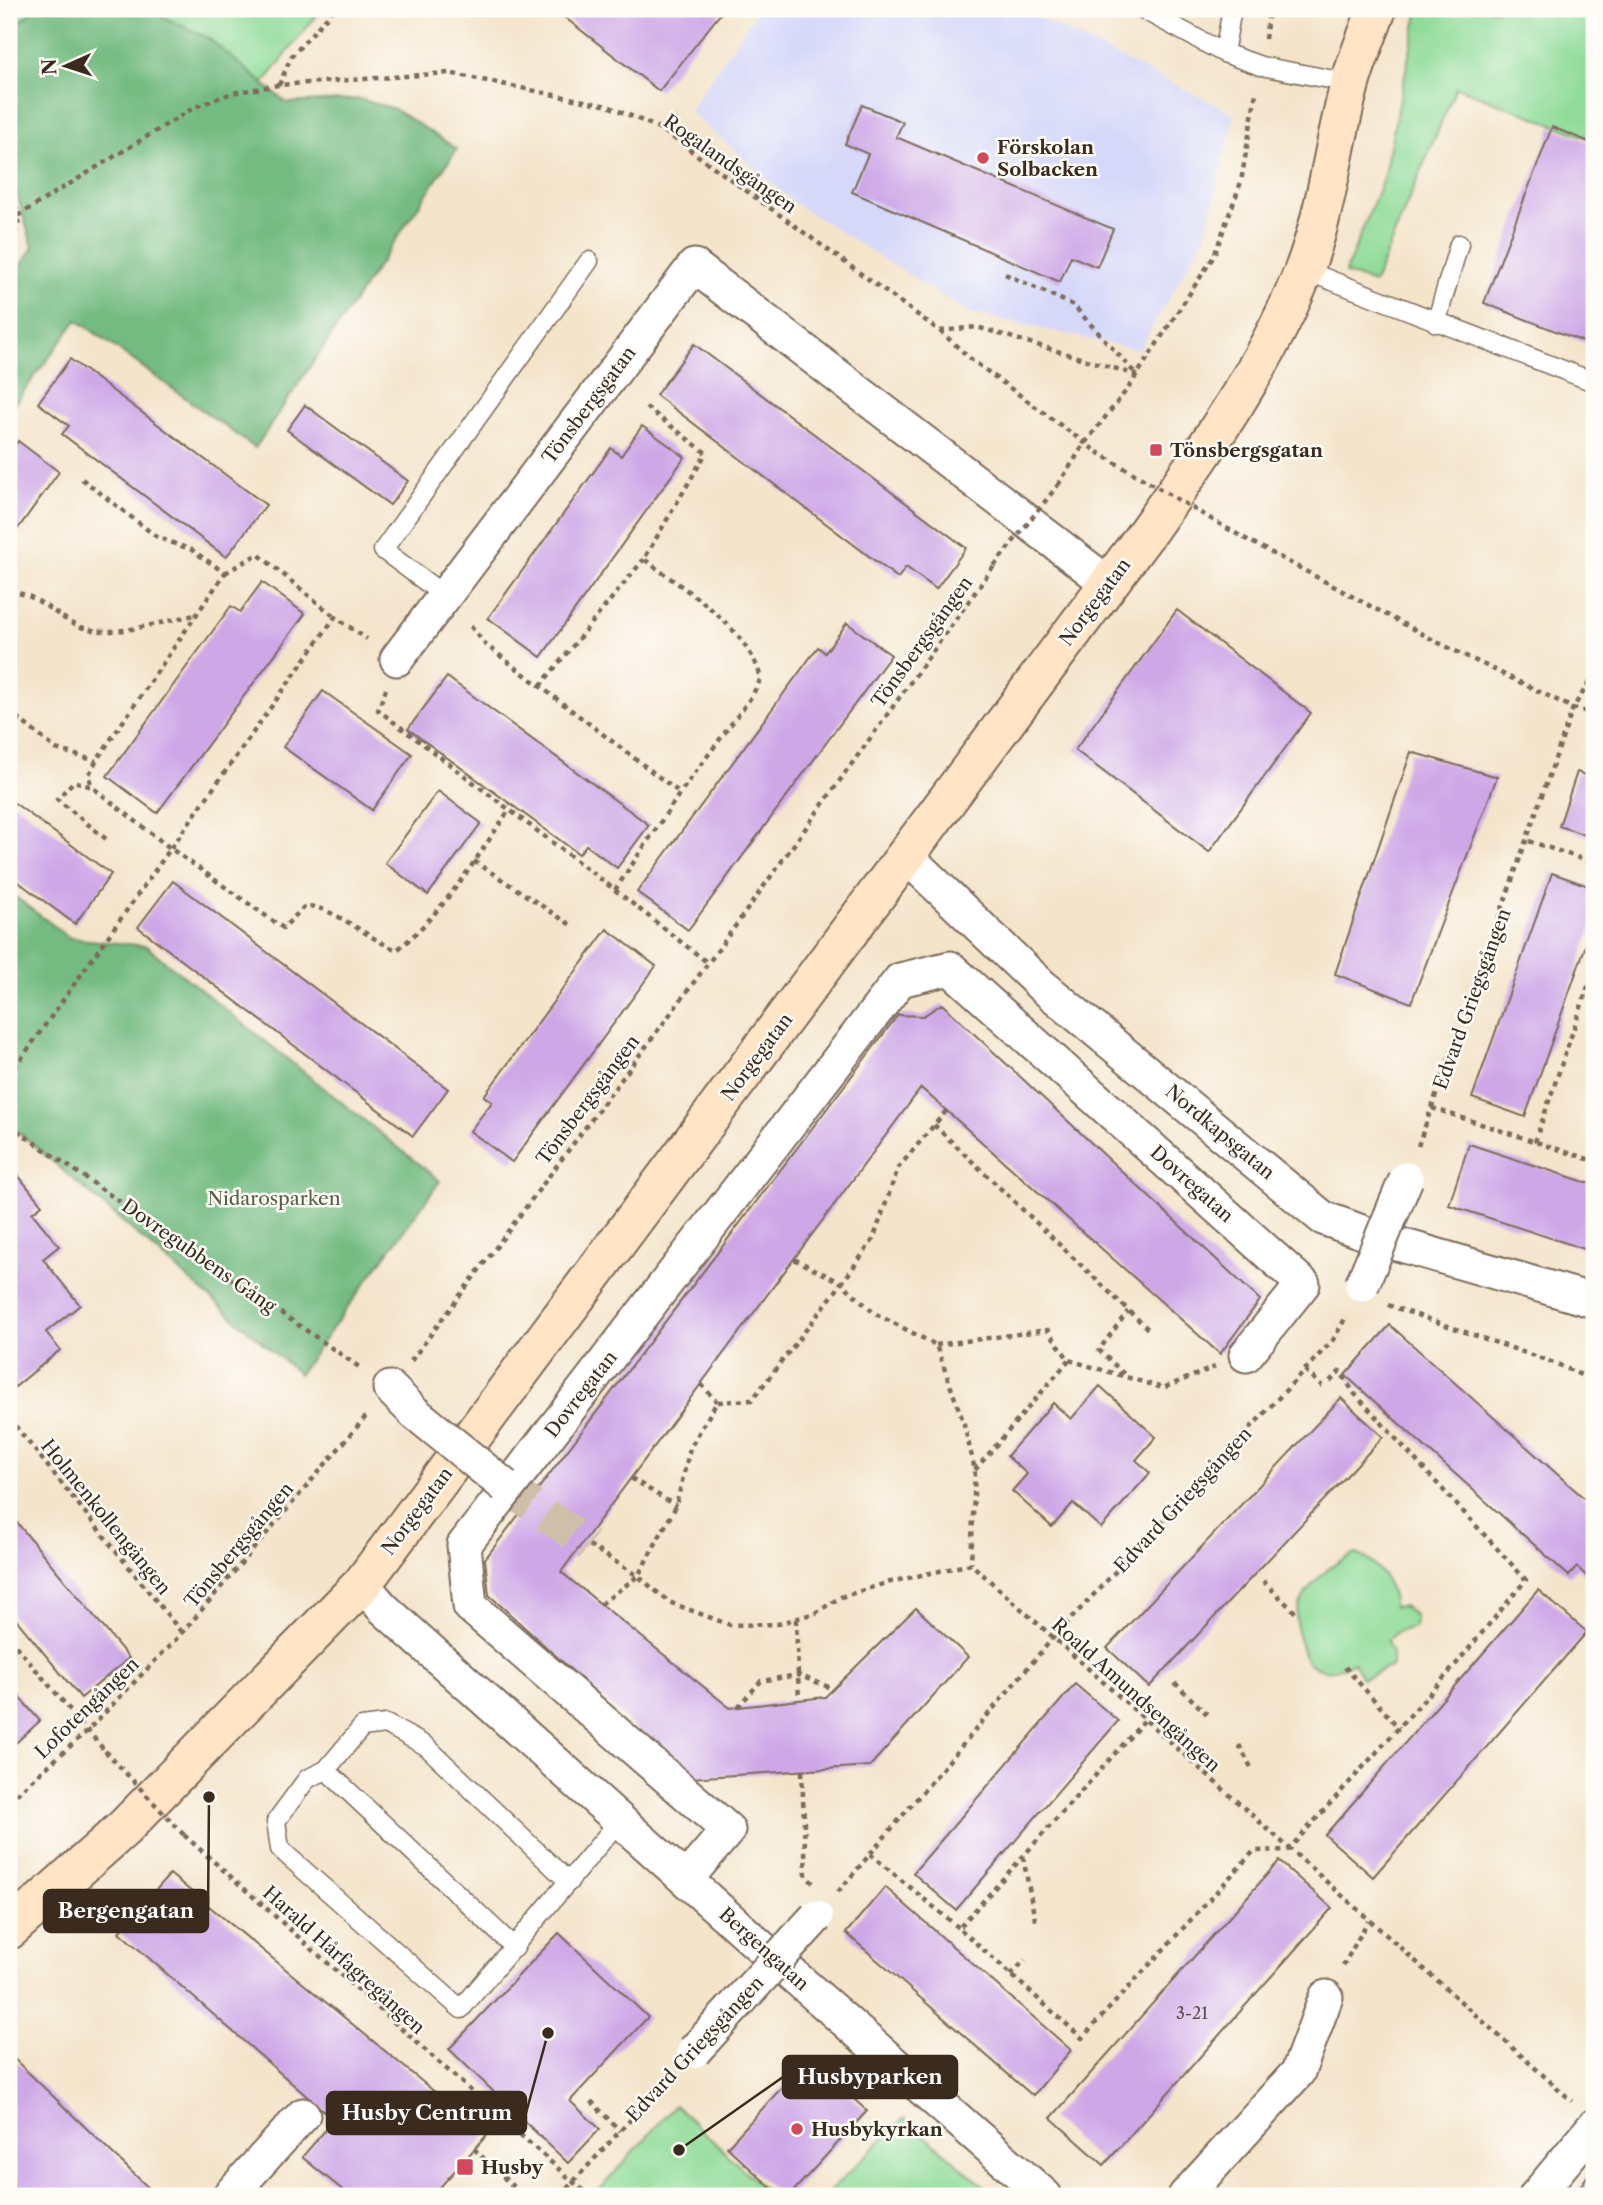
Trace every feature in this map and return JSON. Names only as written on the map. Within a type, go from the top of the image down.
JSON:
[{"type":"street","name":"Norgegatan","points":[[1350,83],[1353,9]]},
{"type":"street","name":"Norgegatan","points":[[9,1930],[124,1828],[362,1584],[906,856],[1202,454],[1273,336],[1304,270],[1330,184],[1350,83],[1377,9]]},
{"type":"street","name":"Tönsbergsgatan","points":[[397,659],[694,266],[1108,584]]},
{"type":"street","name":"Nordkapsgatan","points":[[906,856],[1041,985],[1323,1218],[1384,1240],[1594,1301]]},
{"type":"street","name":"Dovregatan","points":[[686,1879],[728,1830],[470,1606],[464,1545],[900,980],[950,968],[1303,1284],[1246,1354]]},
{"type":"street","points":[[1013,1023],[1041,985]]},
{"type":"street","points":[[1360,1290],[1406,1179]]},
{"type":"street","points":[[390,1388],[415,1413],[505,1486]]},
{"type":"street","name":"Bergengatan","points":[[362,1584],[383,1608],[1045,2196]]},
{"type":"street","name":"Edvard Griegsgången","points":[[694,2051],[823,1909]]},
{"type":"street","points":[[1185,2196],[1298,2072],[1326,1997]]},
{"type":"street","points":[[1536,2196],[1584,2114]]},
{"type":"street","points":[[229,2196],[303,2115]]},
{"type":"lane","points":[[1142,9],[1224,52],[1261,66],[1350,83]]},
{"type":"lane","points":[[1224,52],[1233,9]]},
{"type":"lane","points":[[1436,323],[1459,244]]},
{"type":"lane","points":[[445,596],[383,550],[589,261]]},
{"type":"lane","points":[[1304,270],[1594,382]]},
{"type":"lane","points":[[569,1882],[426,1746],[386,1724],[362,1727],[326,1770],[307,1779],[276,1821],[280,1849],[461,2009],[514,1948],[569,1882],[620,1820]]},
{"type":"lane","points":[[326,1770],[514,1948]]},
{"type":"path","points":[[279,85],[291,57],[334,9]]},
{"type":"path","points":[[1137,375],[1214,256],[1241,182],[1269,9]]},
{"type":"path","name":"Rogalandsgången","points":[[20,214],[195,107],[232,93],[279,85],[449,73],[608,106],[661,129],[940,331],[972,360],[1097,452],[1235,533],[1437,642],[1573,708],[1594,714]]},
{"type":"path","points":[[9,198],[20,214],[17,229],[9,242]]},
{"type":"path","points":[[9,221],[20,214]]},
{"type":"path","points":[[1005,274],[1073,305],[1137,375]]},
{"type":"path","points":[[940,331],[977,327],[1137,375]]},
{"type":"path","name":"Tönsbergsgången","points":[[182,1633],[390,1388],[708,963],[994,566],[1058,485],[1085,443],[1137,375]]},
{"type":"path","points":[[540,686],[644,559],[706,453],[646,407]]},
{"type":"path","points":[[82,479],[157,537],[192,551],[225,573]]},
{"type":"path","points":[[92,787],[88,776],[96,761],[225,573],[258,554],[335,617],[397,659],[378,710],[708,963]]},
{"type":"path","points":[[615,890],[680,793],[752,696],[761,678],[755,659],[716,614],[644,559]]},
{"type":"path","points":[[9,593],[29,595],[58,617],[93,630],[121,629],[196,615]]},
{"type":"path","points":[[445,596],[486,645],[680,793]]},
{"type":"path","points":[[9,1076],[335,617]]},
{"type":"path","name":"Edvard Griegsgången","points":[[1406,1179],[1573,708],[1594,675]]},
{"type":"path","points":[[9,711],[56,749],[96,761]]},
{"type":"path","points":[[106,839],[57,799],[74,781],[92,787],[170,848],[284,928],[305,906],[320,906],[374,941],[397,950],[419,932],[474,861],[509,810]]},
{"type":"path","points":[[1528,841],[1594,863]]},
{"type":"path","points":[[474,861],[574,927]]},
{"type":"path","points":[[1535,1142],[1594,969]]},
{"type":"path","points":[[1432,1108],[1594,1160]]},
{"type":"path","points":[[717,1402],[752,1400],[873,1240],[898,1168],[946,1111]]},
{"type":"path","name":"Dovregubbens Gång","points":[[9,1125],[390,1388]]},
{"type":"path","points":[[934,1125],[1149,1330]]},
{"type":"path","points":[[794,1259],[842,1283],[874,1313],[936,1345],[1048,1330],[1069,1360],[1163,1388],[1246,1354]]},
{"type":"path","points":[[1360,1290],[1557,1364],[1594,1381]]},
{"type":"path","name":"Edvard Griegsgången","points":[[823,1909],[1052,1639],[1333,1340],[1360,1290]]},
{"type":"path","points":[[1125,1375],[1099,1350],[1128,1311]]},
{"type":"path","points":[[589,1545],[638,1576],[669,1602],[730,1625],[778,1624],[815,1613],[841,1597],[886,1583],[971,1564],[975,1470],[964,1423],[936,1345]]},
{"type":"path","points":[[975,1470],[1069,1360]]},
{"type":"path","points":[[870,1854],[959,1928],[1082,2038],[1254,1851],[1288,1850],[1399,1728],[1526,1580],[1362,1402],[1340,1371],[1325,1384],[1305,1370]]},
{"type":"path","points":[[701,1384],[717,1402]]},
{"type":"path","points":[[601,1604],[638,1576],[677,1506],[690,1448],[717,1402]]},
{"type":"path","name":"Holmenkollengången","points":[[9,1418],[182,1633]]},
{"type":"path","points":[[631,1478],[677,1506]]},
{"type":"path","name":"Roald Amundsengången","points":[[971,1564],[1584,2114]]},
{"type":"path","points":[[1263,1581],[1297,1614]]},
{"type":"path","points":[[796,1619],[799,1701]]},
{"type":"path","name":"Lofotengången","points":[[9,1801],[86,1732],[182,1633]]},
{"type":"path","points":[[10,1641],[86,1732]]},
{"type":"path","points":[[1345,1667],[1399,1728]]},
{"type":"path","points":[[738,1707],[761,1681],[798,1675],[834,1689]]},
{"type":"path","points":[[1175,1684],[1209,1716]]},
{"type":"path","points":[[959,1928],[1144,1721]]},
{"type":"path","name":"Harald Hårfagregången","points":[[86,1732],[184,1835],[589,2196]]},
{"type":"path","points":[[1239,1745],[1253,1771]]},
{"type":"path","points":[[802,1771],[806,1876],[823,1909]]},
{"type":"path","points":[[1023,1857],[1035,1925]]},
{"type":"path","points":[[1326,1997],[1368,1921]]},
{"type":"path","points":[[1011,1975],[1025,1960]]},
{"type":"path","name":"Edvard Griegsgången","points":[[560,2196],[694,2051]]},
{"type":"path","points":[[591,2101],[620,2131]]},
{"type":"path","points":[[466,2117],[482,2102]]},
{"type":"path","points":[[474,2149],[523,2196]]},
{"type":"shaded area","name":"Förskolan Solbacken","points":[[758,9],[1020,9],[1235,114],[1205,236],[1139,350],[967,312],[793,202],[689,111]]},
{"type":"green space","points":[[9,9],[36,9],[9,31]]},
{"type":"green space","points":[[36,9],[146,9],[208,38],[287,103],[360,99],[394,109],[457,149],[255,448],[77,320],[9,411],[9,286],[33,247],[9,170],[9,31]]},
{"type":"green space","points":[[146,9],[321,9],[263,84],[208,38]]},
{"type":"green space","points":[[1419,9],[1592,9],[1594,140],[1456,87],[1374,283],[1345,273],[1383,179]]},
{"type":"green space","name":"Nidarosparken","points":[[9,892],[70,938],[146,946],[440,1181],[299,1374],[9,1124]]},
{"type":"green space","points":[[1357,1554],[1372,1563],[1383,1575],[1394,1607],[1404,1606],[1415,1616],[1414,1627],[1396,1632],[1387,1641],[1392,1653],[1392,1666],[1362,1679],[1354,1662],[1330,1670],[1312,1666],[1306,1661],[1297,1625],[1300,1604],[1312,1585],[1338,1562]]},
{"type":"green space","points":[[675,2105],[771,2196],[594,2196]]},
{"type":"green space","points":[[904,2118],[996,2196],[825,2196]]},
{"type":"building","points":[[554,9],[724,9],[659,91]]},
{"type":"building","points":[[862,105],[903,122],[896,137],[1113,229],[1097,267],[1071,256],[1060,282],[852,192],[868,154],[845,144]]},
{"type":"building","points":[[1552,127],[1594,144],[1594,320],[1586,343],[1484,303]]},
{"type":"building","points":[[694,344],[966,548],[936,589],[906,567],[898,578],[656,395]]},
{"type":"building","points":[[70,359],[266,505],[226,557],[62,434],[69,426],[38,403]]},
{"type":"building","points":[[305,405],[408,481],[390,505],[287,430]]},
{"type":"building","points":[[642,426],[685,457],[541,657],[488,618],[611,448],[621,456]]},
{"type":"building","points":[[18,441],[59,472],[9,541],[9,454]]},
{"type":"building","points":[[262,582],[305,614],[157,813],[107,776],[231,606],[240,612]]},
{"type":"building","points":[[1177,610],[1311,713],[1209,852],[1075,750]]},
{"type":"building","points":[[847,623],[891,655],[688,930],[637,892],[818,647],[825,653]]},
{"type":"building","points":[[447,677],[649,825],[617,868],[586,845],[579,854],[408,729]]},
{"type":"building","points":[[323,691],[412,754],[372,810],[283,747]]},
{"type":"building","points":[[1411,752],[1497,777],[1411,1003],[1335,974]]},
{"type":"building","points":[[1577,772],[1594,778],[1594,838],[1559,826]]},
{"type":"building","points":[[438,791],[481,823],[428,895],[385,863]]},
{"type":"building","points":[[9,799],[111,874],[75,924],[9,875]]},
{"type":"building","points":[[1552,873],[1594,888],[1594,922],[1525,1117],[1472,1098]]},
{"type":"building","points":[[173,881],[448,1089],[413,1136],[138,927]]},
{"type":"building","points":[[607,929],[656,966],[512,1162],[470,1131],[492,1102],[484,1096]]},
{"type":"building","points":[[942,1004],[1260,1300],[1220,1354],[921,1088],[561,1572],[730,1708],[825,1697],[916,1608],[968,1657],[870,1766],[690,1778],[489,1595],[485,1559],[898,1015],[923,1016]]},
{"type":"building","points":[[1469,1144],[1594,1185],[1594,1252],[1449,1205]]},
{"type":"building","points":[[9,1164],[42,1205],[32,1213],[59,1246],[43,1259],[80,1305],[46,1332],[60,1350],[15,1387],[9,1379]]},
{"type":"building","points":[[1390,1325],[1594,1507],[1594,1583],[1577,1567],[1569,1576],[1345,1375]]},
{"type":"building","points":[[1100,1386],[1156,1437],[1136,1460],[1150,1473],[1101,1528],[1073,1503],[1052,1527],[1012,1491],[1027,1474],[1007,1456],[1053,1403],[1071,1419]]},
{"type":"building","points":[[1341,1398],[1383,1437],[1149,1687],[1107,1648]]},
{"type":"building","points":[[9,1513],[129,1658],[81,1698],[9,1611]]},
{"type":"building","points":[[1538,1590],[1587,1632],[1373,1877],[1325,1835]]},
{"type":"building","points":[[1075,1684],[1118,1721],[956,1910],[913,1873]]},
{"type":"building","points":[[9,1685],[40,1721],[9,1749]]},
{"type":"building","points":[[1279,1861],[1332,1908],[1104,2165],[1051,2118]]},
{"type":"building","points":[[170,1874],[487,2135],[432,2196],[350,2196],[302,2157],[334,2120],[119,1932]]},
{"type":"building","points":[[885,1887],[1071,2050],[1033,2096],[846,1933]]},
{"type":"building","points":[[559,1933],[648,2017],[570,2101],[600,2129],[568,2163],[449,2049]]},
{"type":"building","points":[[9,2054],[157,2196],[21,2196],[9,2184]]},
{"type":"building","name":"Husbykyrkan","points":[[809,2058],[867,2111],[789,2196],[780,2196],[727,2147]]},
{"type":"building","points":[[1594,2166],[1594,2196],[1574,2196]]},
{"type":"tunnel","points":[[505,1486],[589,1545]]},
{"type":"place","name":"Förskolan Solbacken","points":[[983,158]]},
{"type":"place","name":"Tönsbergsgatan","points":[[1156,450]]},
{"type":"place","name":"Bergengatan","points":[[209,1797]]},
{"type":"place","name":"Husby Centrum","points":[[548,2033]]},
{"type":"place","name":"Husbykyrkan","points":[[797,2129]]},
{"type":"place","name":"Husbyparken","points":[[679,2150]]},
{"type":"place","name":"Husby","points":[[465,2167]]}]
